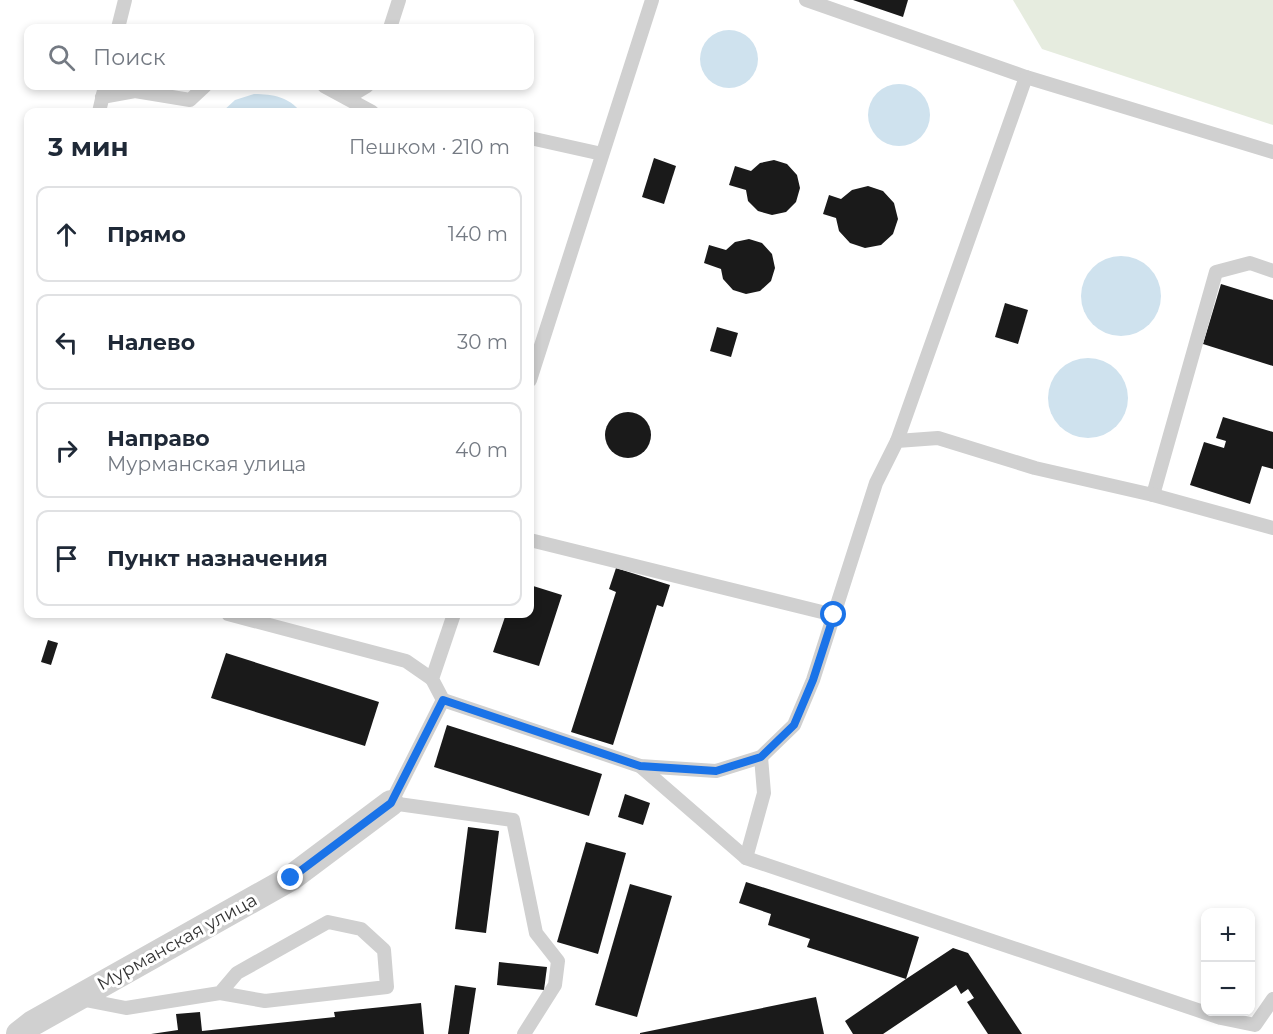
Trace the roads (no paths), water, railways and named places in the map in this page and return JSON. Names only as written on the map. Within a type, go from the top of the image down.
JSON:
[{"type":"street","name":"Мурманская улица","points":[[19,1034],[78,998],[291,878],[391,803]]},
{"type":"lane","points":[[119,24],[124,0]]},
{"type":"lane","points":[[391,24],[399,0]]},
{"type":"lane","points":[[534,368],[652,0]]},
{"type":"lane","points":[[806,0],[1026,77],[1273,152]]},
{"type":"lane","points":[[243,618],[406,661],[432,679],[443,700],[640,766],[716,771],[761,757],[794,725],[813,680],[876,483],[897,441],[1026,77]]},
{"type":"lane","points":[[100,108],[103,91],[135,91],[190,99],[201,90]]},
{"type":"lane","points":[[332,90],[365,108]]},
{"type":"lane","points":[[348,98],[361,90]]},
{"type":"lane","points":[[534,139],[603,154]]},
{"type":"lane","points":[[1153,495],[1216,272],[1250,263],[1273,271]]},
{"type":"lane","points":[[897,441],[938,438],[1035,468],[1153,495],[1273,528]]},
{"type":"lane","points":[[534,541],[834,615]]},
{"type":"lane","points":[[432,679],[453,618]]},
{"type":"lane","points":[[443,700],[391,803],[513,820],[536,933],[558,961],[555,985],[524,1034]]},
{"type":"lane","points":[[746,858],[764,793],[761,757]]},
{"type":"lane","points":[[640,766],[746,858],[1221,1018],[1255,1025],[1273,999]]},
{"type":"lane","points":[[78,998],[126,1008],[220,993],[265,1001],[387,987],[384,950],[361,929],[328,922],[237,973],[220,993]]},
{"type":"water","points":[[729,30],[745,35],[753,43],[758,59],[753,75],[745,83],[729,88],[713,83],[705,75],[700,59],[705,43],[713,35]]},
{"type":"water","points":[[899,84],[911,86],[921,93],[928,103],[930,115],[928,127],[921,137],[911,144],[899,146],[887,144],[877,137],[870,127],[868,115],[870,103],[877,93],[887,86]]},
{"type":"water","points":[[254,94],[268,95],[280,97],[297,108],[226,108],[235,100]]},
{"type":"water","points":[[1113,256],[1129,256],[1150,267],[1161,288],[1161,304],[1150,325],[1129,336],[1113,336],[1099,330],[1087,318],[1081,304],[1081,288],[1087,274],[1099,262]]},
{"type":"water","points":[[1080,358],[1096,358],[1117,369],[1128,390],[1128,406],[1117,427],[1096,438],[1080,438],[1066,432],[1054,420],[1048,406],[1048,390],[1054,376],[1066,364]]}]
